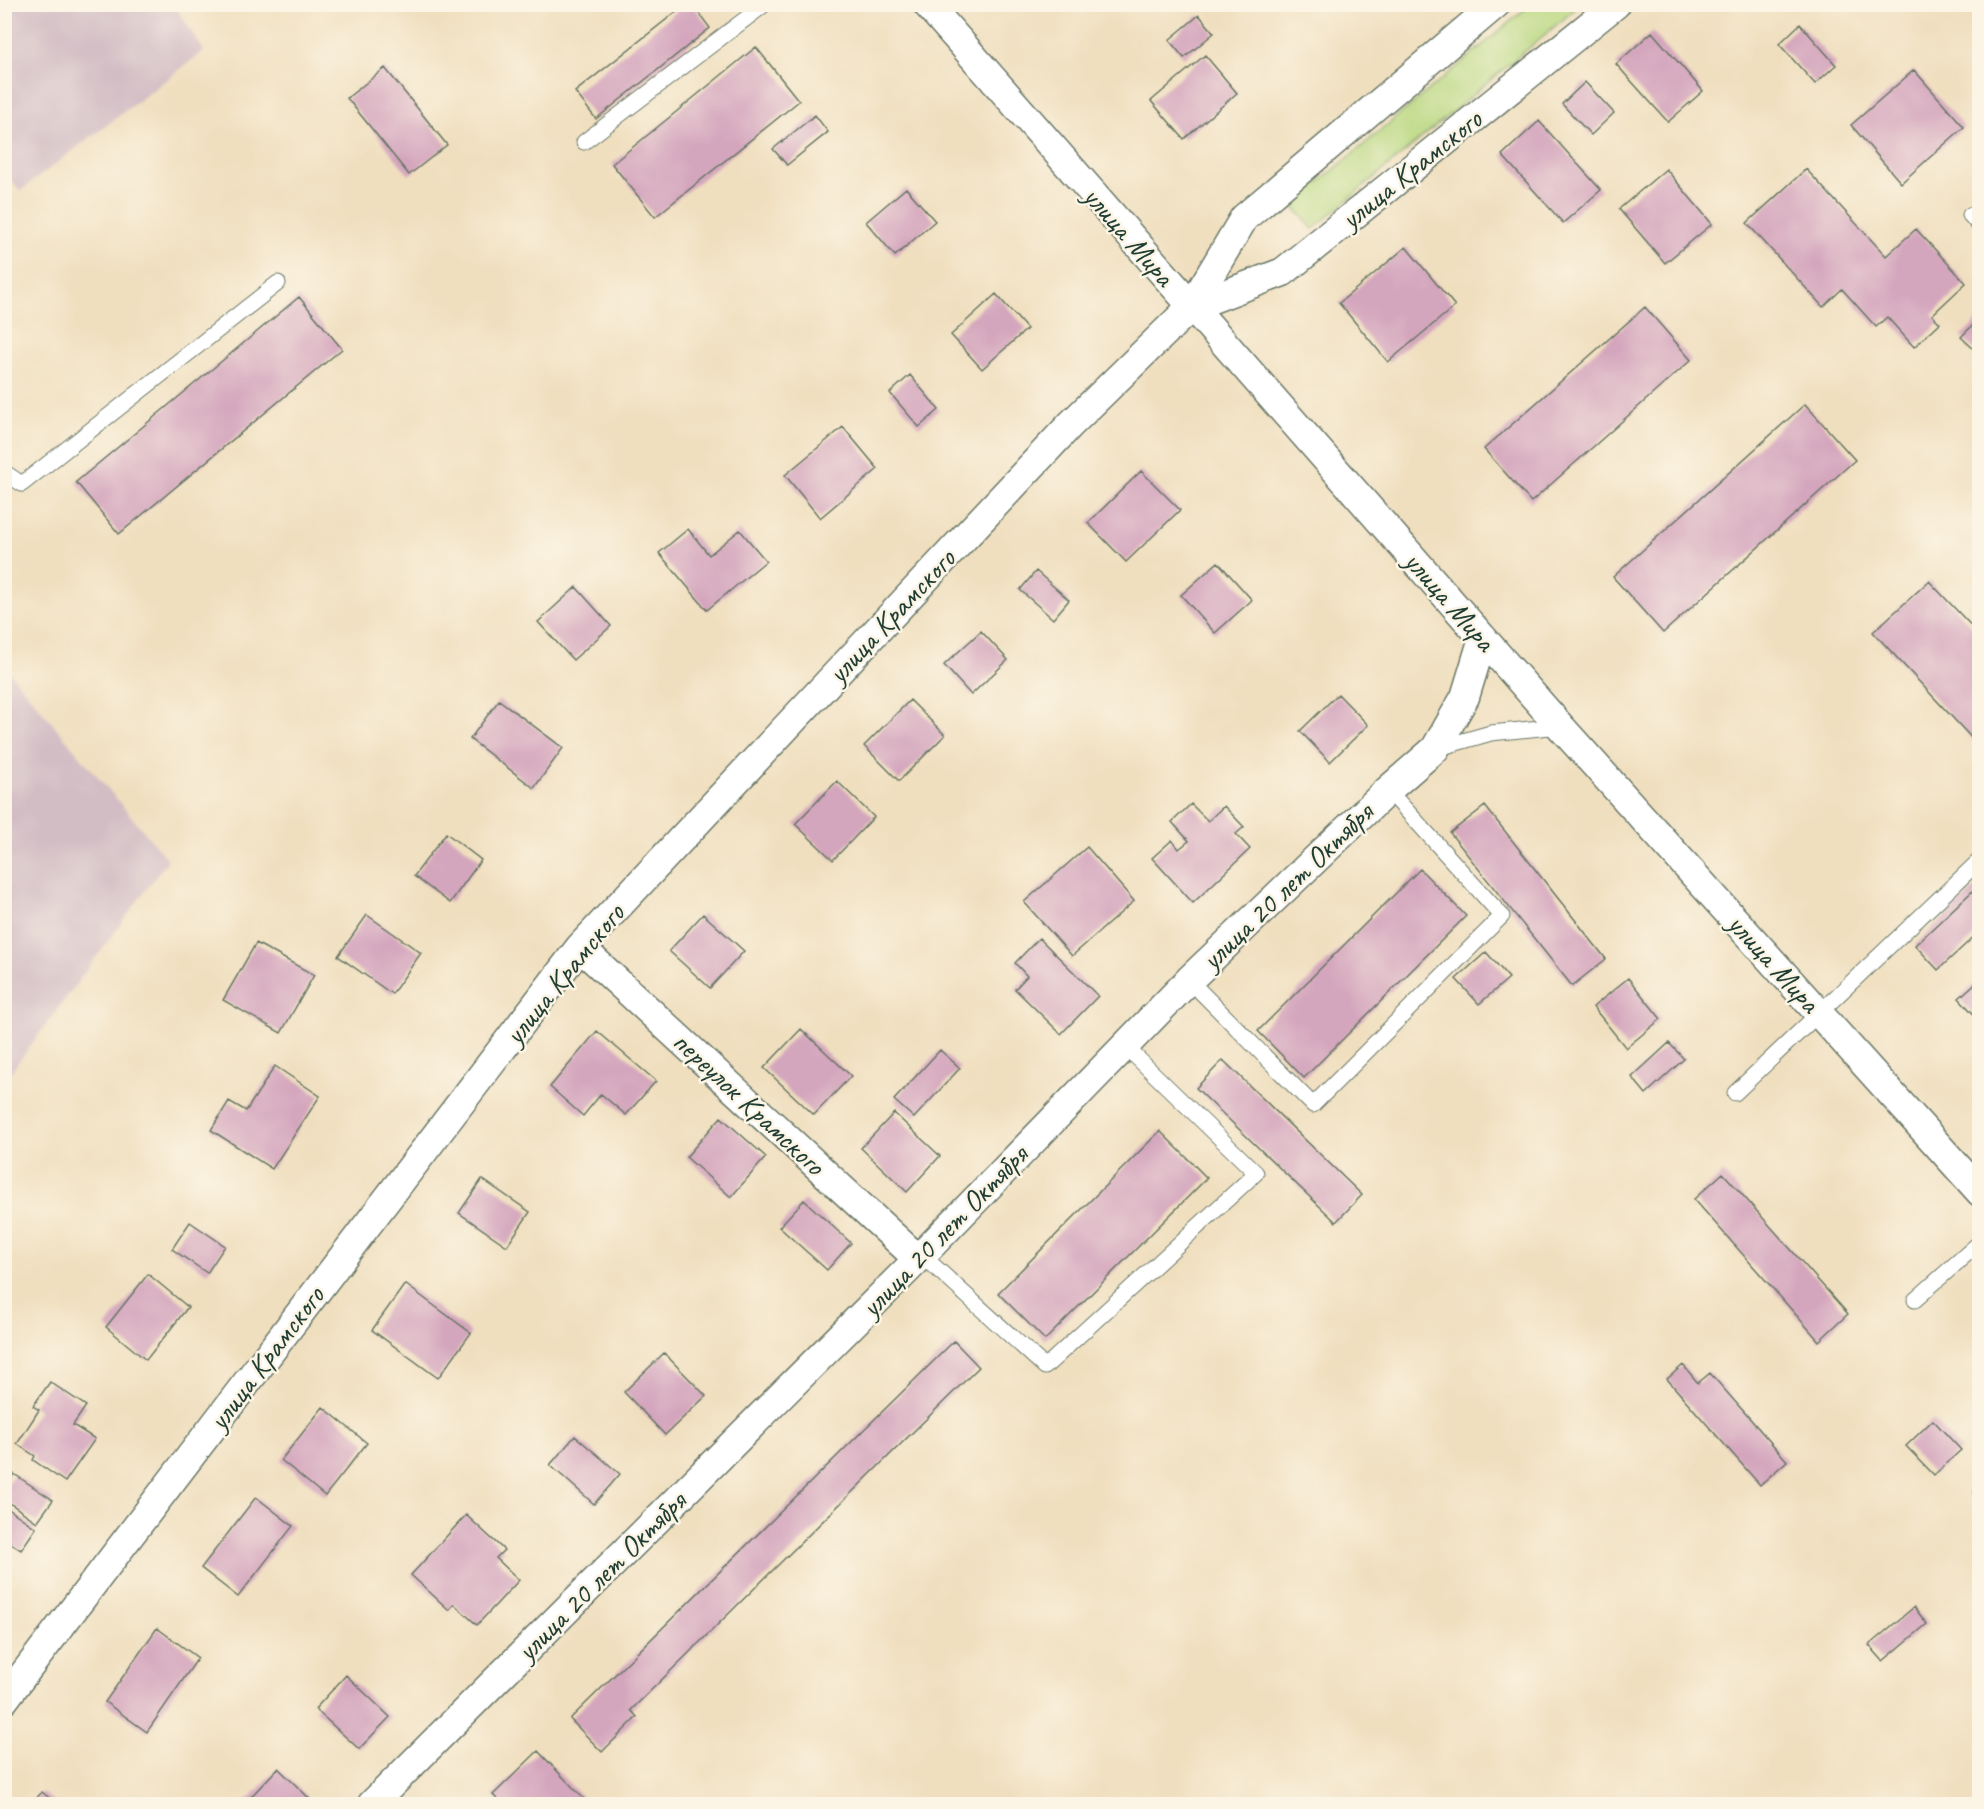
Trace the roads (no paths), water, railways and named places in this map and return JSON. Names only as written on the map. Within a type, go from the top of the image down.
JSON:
[{"type":"street","name":"улица Мира","points":[[927,4],[1560,726],[1980,1192]]},
{"type":"street","name":"улица Крамского","points":[[4,1700],[580,947],[1070,425],[1191,307],[1244,218],[1496,4]]},
{"type":"street","name":"улица Крамского","points":[[1191,307],[1283,272],[1616,4]]},
{"type":"street","name":"улица 20 лет Октября","points":[[372,1804],[920,1257],[1189,980],[1388,790],[1436,749],[1465,697],[1483,638]]},
{"type":"street","name":"переулок Крамского","points":[[580,947],[920,1257]]},
{"type":"lane","points":[[584,141],[765,4]]},
{"type":"lane","points":[[4,472],[22,484],[278,283]]},
{"type":"lane","points":[[1436,749],[1491,733],[1560,726]]},
{"type":"lane","points":[[1189,980],[1313,1105],[1502,916],[1388,790]]},
{"type":"lane","points":[[1735,1093],[1980,860]]},
{"type":"lane","points":[[920,1257],[1045,1367],[1256,1173],[1125,1046]]},
{"type":"lane","points":[[1915,1300],[1980,1242]]}]
